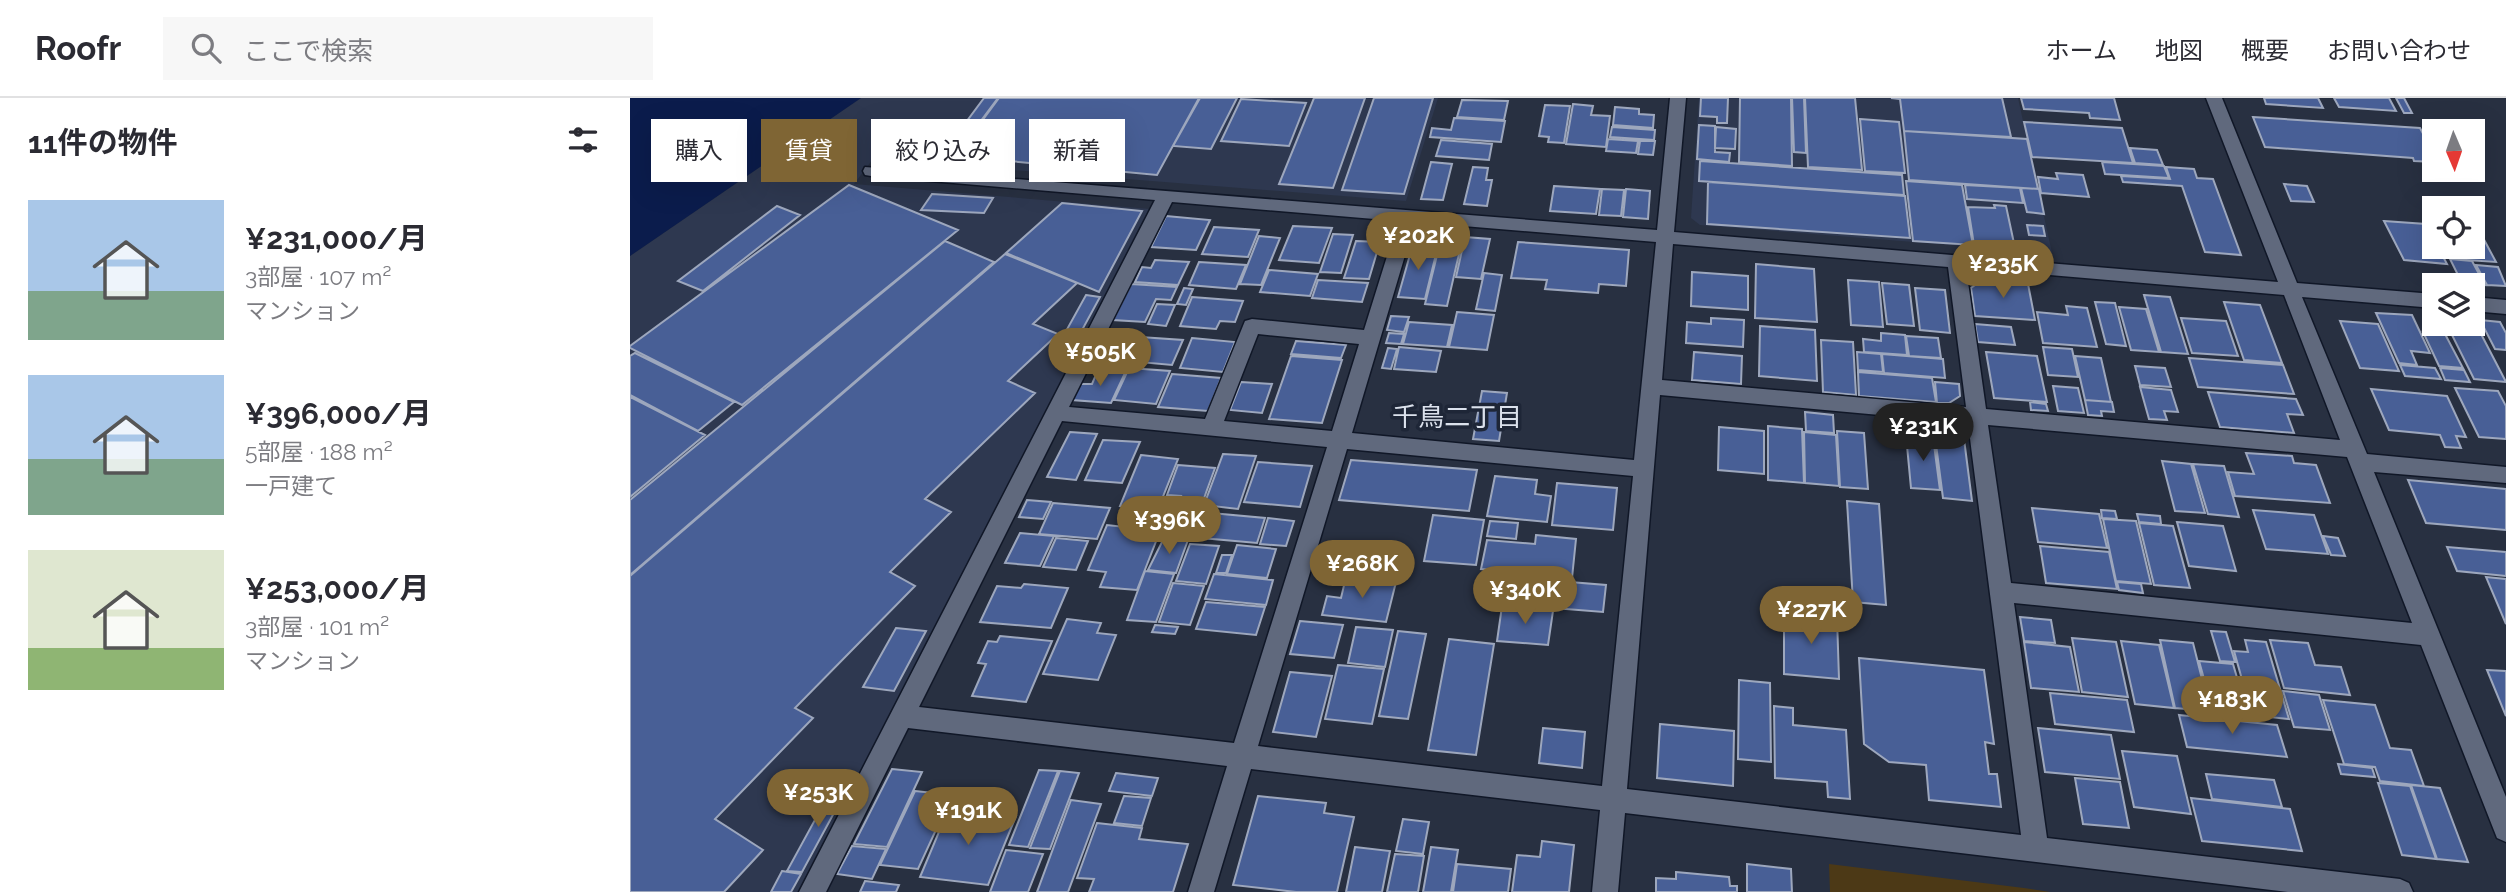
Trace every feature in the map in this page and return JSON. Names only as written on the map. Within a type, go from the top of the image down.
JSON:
[{"type":"street","points":[[1605,892],[1678,98]]},
{"type":"street","points":[[2214,98],[2288,289],[2506,829]]},
{"type":"street","points":[[1001,182],[2422,300]]},
{"type":"street","points":[[812,892],[1166,196]]},
{"type":"street","points":[[1201,892],[1409,216]]},
{"type":"street","points":[[1956,261],[2036,849]]},
{"type":"street","points":[[2485,305],[2506,307]]},
{"type":"street","points":[[1211,428],[1252,327],[1371,338]]},
{"type":"street","points":[[1652,387],[1977,415],[2506,475]]},
{"type":"street","points":[[1055,413],[1644,469]]},
{"type":"street","points":[[2001,592],[2428,635]]},
{"type":"street","points":[[901,716],[2400,892]]},
{"type":"shaded area","points":[[861,98],[1438,98],[1406,201],[1125,179],[1125,119],[1029,119],[1029,171],[1015,170],[1015,119],[871,119],[871,162],[857,180],[857,119],[830,119]]},
{"type":"shaded area","points":[[1699,98],[2018,98],[2052,253],[1700,225],[1691,218]]},
{"type":"shaded area","points":[[761,166],[761,182],[856,182],[854,184],[1150,209],[798,892],[630,892],[630,256],[738,182],[747,182],[747,176]]},
{"type":"shaded area","points":[[1829,864],[2024,888],[2050,892],[1830,892]]},
{"type":"water","points":[[630,98],[861,98],[830,119],[761,119],[761,166],[747,176],[747,119],[651,119],[651,182],[738,182],[630,256]]},
{"type":"building","points":[[984,98],[998,98],[982,119],[968,119]]},
{"type":"building","points":[[999,98],[1199,98],[1157,175],[1125,172],[1125,119],[1029,119],[1029,163],[1015,162],[1015,119],[983,119]]},
{"type":"building","points":[[1200,98],[1237,98],[1211,149],[1173,146]]},
{"type":"building","points":[[1314,98],[1365,98],[1333,188],[1279,184]]},
{"type":"building","points":[[1374,98],[1433,98],[1404,194],[1342,190]]},
{"type":"building","points":[[1701,98],[1728,98],[1727,123],[1717,123],[1717,117],[1700,116]]},
{"type":"building","points":[[1740,98],[1791,98],[1792,166],[1739,162]]},
{"type":"building","points":[[1792,98],[1804,98],[1806,153],[1794,152]]},
{"type":"building","points":[[1805,98],[1855,98],[1862,170],[1808,167]]},
{"type":"building","points":[[1891,98],[2002,98],[2011,137],[1904,131],[1900,99]]},
{"type":"building","points":[[2021,98],[2114,98],[2120,120],[2090,118],[2089,113],[2024,109]]},
{"type":"building","points":[[2264,98],[2318,98],[2323,108],[2266,104]]},
{"type":"building","points":[[2334,98],[2389,98],[2396,111],[2339,107]]},
{"type":"building","points":[[2396,98],[2404,98],[2412,113],[2404,113]]},
{"type":"building","points":[[1241,99],[1306,103],[1289,146],[1221,141]]},
{"type":"building","points":[[1462,100],[1508,101],[1504,120],[1457,117]]},
{"type":"building","points":[[1573,104],[1593,106],[1591,115],[1610,116],[1606,147],[1566,144]]},
{"type":"building","points":[[1545,105],[1570,106],[1564,143],[1548,142],[1549,137],[1539,136]]},
{"type":"building","points":[[1615,107],[1639,109],[1639,114],[1654,115],[1653,128],[1613,125]]},
{"type":"building","points":[[2253,117],[2420,128],[2422,132],[2422,161],[2414,161],[2413,158],[2265,147]]},
{"type":"building","points":[[1454,118],[1505,121],[1501,142],[1430,137],[1432,128],[1451,130]]},
{"type":"building","points":[[1860,119],[1899,122],[1905,173],[1865,171]]},
{"type":"building","points":[[2024,122],[2122,128],[2133,163],[2032,157]]},
{"type":"building","points":[[1699,125],[1715,126],[1715,152],[1730,153],[1729,162],[1697,159]]},
{"type":"building","points":[[1612,127],[1655,130],[1654,140],[1610,137]]},
{"type":"building","points":[[1716,127],[1736,129],[1735,149],[1715,148]]},
{"type":"building","points":[[1904,131],[2027,139],[2038,189],[1909,180]]},
{"type":"building","points":[[1608,139],[1638,141],[1636,153],[1606,151]]},
{"type":"building","points":[[1441,140],[1492,144],[1489,160],[1436,156]]},
{"type":"building","points":[[1640,141],[1655,141],[1653,155],[1638,154]]},
{"type":"building","points":[[2130,148],[2157,150],[2163,165],[2135,163]]},
{"type":"building","points":[[1700,161],[1902,175],[1904,195],[1699,181]]},
{"type":"building","points":[[1431,162],[1452,164],[1443,200],[1421,199]]},
{"type":"building","points":[[2102,162],[2164,166],[2169,178],[2105,174]]},
{"type":"building","points":[[1473,167],[1488,168],[1486,180],[1492,180],[1487,206],[1464,204]]},
{"type":"building","points":[[2166,167],[2194,169],[2197,178],[2213,179],[2241,255],[2205,252],[2182,186],[2123,182],[2121,176],[2170,179]]},
{"type":"building","points":[[2056,173],[2083,175],[2089,197],[2041,193],[2038,177],[2058,179]]},
{"type":"building","points":[[1906,181],[1962,185],[1973,245],[1913,241]]},
{"type":"building","points":[[1708,182],[1905,196],[1910,238],[1707,224]]},
{"type":"building","points":[[2284,184],[2307,186],[2314,202],[2291,201]]},
{"type":"building","points":[[849,185],[958,230],[742,405],[630,348],[630,346]]},
{"type":"building","points":[[1965,185],[2020,188],[2023,203],[1967,199]]},
{"type":"building","points":[[1554,186],[1600,189],[1596,214],[1550,211]]},
{"type":"building","points":[[2021,188],[2039,189],[2044,214],[2027,212]]},
{"type":"building","points":[[1602,189],[1624,190],[1621,216],[1599,215]]},
{"type":"building","points":[[1626,189],[1650,191],[1648,219],[1623,217]]},
{"type":"building","points":[[932,194],[993,198],[984,213],[921,210]]},
{"type":"building","points":[[1062,203],[1142,211],[1099,292],[1006,253]]},
{"type":"building","points":[[1994,205],[2006,206],[2015,248],[1974,245],[1968,207],[1995,208]]},
{"type":"building","points":[[777,206],[800,215],[703,291],[678,281]]},
{"type":"building","points":[[1166,216],[1210,220],[1196,250],[1151,247]]},
{"type":"building","points":[[2384,221],[2422,224],[2422,259],[2444,259],[2447,264],[2404,260]]},
{"type":"building","points":[[2027,225],[2043,226],[2045,236],[2029,235]]},
{"type":"building","points":[[1293,226],[1332,228],[1319,263],[1279,260]]},
{"type":"building","points":[[1214,227],[1259,230],[1248,257],[1202,254]]},
{"type":"building","points":[[1333,234],[1353,235],[1341,273],[1320,272]]},
{"type":"building","points":[[1259,236],[1280,238],[1261,285],[1240,284]]},
{"type":"building","points":[[1465,237],[1490,239],[1481,279],[1456,277]]},
{"type":"building","points":[[1441,239],[1462,241],[1447,306],[1425,304]]},
{"type":"building","points":[[945,241],[994,262],[630,575],[630,500]]},
{"type":"building","points":[[1356,241],[1380,242],[1369,279],[1344,278]]},
{"type":"building","points":[[2485,241],[2496,262],[2451,259],[2485,259]]},
{"type":"building","points":[[1518,242],[1629,250],[1626,286],[1599,284],[1598,293],[1545,289],[1547,280],[1511,278]]},
{"type":"building","points":[[1413,244],[1438,246],[1425,299],[1398,297]]},
{"type":"building","points":[[1005,254],[1077,283],[1033,324],[1058,334],[1008,381],[1035,393],[925,499],[951,512],[890,572],[915,586],[795,708],[813,718],[715,819],[763,850],[724,892],[630,892],[630,576]]},
{"type":"building","points":[[2450,259],[2472,261],[2478,273],[2457,273]]},
{"type":"building","points":[[1155,260],[1189,262],[1178,285],[1135,282],[1142,267],[1151,268]]},
{"type":"building","points":[[1199,262],[1246,265],[1236,289],[1189,285]]},
{"type":"building","points":[[1756,264],[1814,269],[1817,322],[1755,318]]},
{"type":"building","points":[[2476,265],[2498,267],[2506,286],[2487,285],[2485,273],[2480,273]]},
{"type":"building","points":[[1269,270],[1318,274],[1310,296],[1260,292]]},
{"type":"building","points":[[1692,272],[1748,276],[1748,310],[1691,306]]},
{"type":"building","points":[[1484,273],[1502,275],[1495,311],[1476,309]]},
{"type":"building","points":[[1318,280],[1368,283],[1362,302],[1312,298]]},
{"type":"building","points":[[1848,280],[1879,282],[1883,327],[1851,325]]},
{"type":"building","points":[[1982,280],[2028,284],[2035,320],[1975,316],[1971,288]]},
{"type":"building","points":[[1882,283],[1909,285],[1914,326],[1887,324]]},
{"type":"building","points":[[1131,284],[1177,287],[1171,300],[1156,299],[1145,322],[1113,320]]},
{"type":"building","points":[[1184,288],[1193,289],[1186,305],[1177,304]]},
{"type":"building","points":[[1915,288],[1945,290],[1950,333],[1920,330]]},
{"type":"building","points":[[1086,295],[1100,297],[1075,343],[1060,342]]},
{"type":"building","points":[[2144,295],[2170,297],[2188,354],[2161,352]]},
{"type":"building","points":[[1192,297],[1243,301],[1235,322],[1220,321],[1216,329],[1180,326]]},
{"type":"building","points":[[2095,302],[2115,303],[2126,346],[2106,344]]},
{"type":"building","points":[[2224,302],[2260,305],[2282,363],[2244,360]]},
{"type":"building","points":[[1157,304],[1175,305],[1166,326],[1148,324]]},
{"type":"building","points":[[2066,306],[2087,308],[2097,347],[2043,343],[2037,312],[2068,315]]},
{"type":"building","points":[[2119,307],[2146,309],[2159,352],[2131,350]]},
{"type":"building","points":[[1457,312],[1494,315],[1487,350],[1449,347]]},
{"type":"building","points":[[2376,313],[2412,315],[2430,353],[2411,351],[2417,365],[2399,363]]},
{"type":"building","points":[[1391,316],[1409,317],[1404,332],[1387,330]]},
{"type":"building","points":[[1711,318],[1744,320],[1743,347],[1686,343],[1687,322],[1711,324]]},
{"type":"building","points":[[2181,318],[2226,321],[2238,356],[2192,353]]},
{"type":"building","points":[[2485,320],[2500,322],[2506,333],[2506,350],[2495,349],[2485,330]]},
{"type":"building","points":[[2340,321],[2378,324],[2399,371],[2360,368]]},
{"type":"building","points":[[1409,322],[1452,325],[1447,347],[1403,344]]},
{"type":"building","points":[[1975,324],[2011,327],[2015,345],[1978,342]]},
{"type":"building","points":[[1760,326],[1815,330],[1817,381],[1759,376]]},
{"type":"building","points":[[1389,333],[1404,334],[1401,344],[1386,343]]},
{"type":"building","points":[[1881,333],[1905,335],[1907,355],[1864,352],[1863,339],[1881,341]]},
{"type":"building","points":[[1906,336],[1938,338],[1941,358],[1909,356]]},
{"type":"building","points":[[2425,336],[2446,336],[2463,368],[2439,366]]},
{"type":"building","points":[[2452,336],[2482,336],[2506,382],[2474,379]]},
{"type":"building","points":[[1140,337],[1183,340],[1172,365],[1128,361]]},
{"type":"building","points":[[1192,338],[1235,342],[1223,372],[1180,368]]},
{"type":"building","points":[[1821,340],[1853,342],[1856,395],[1823,392]]},
{"type":"building","points":[[1296,341],[1346,345],[1341,358],[1291,354]]},
{"type":"building","points":[[1399,347],[1441,351],[1436,372],[1394,369]]},
{"type":"building","points":[[2043,347],[2072,349],[2078,377],[2048,375]]},
{"type":"building","points":[[1388,348],[1397,349],[1391,369],[1382,368]]},
{"type":"building","points":[[1694,352],[1742,356],[1741,384],[1692,380]]},
{"type":"building","points":[[1857,352],[1881,354],[1883,372],[1858,370]]},
{"type":"building","points":[[1986,352],[2037,356],[2047,402],[1994,398]]},
{"type":"building","points":[[635,353],[734,402],[698,431],[630,395],[630,356]]},
{"type":"building","points":[[1882,354],[1943,359],[1945,378],[1884,373]]},
{"type":"building","points":[[1291,356],[1342,360],[1322,423],[1269,419]]},
{"type":"building","points":[[2075,356],[2101,358],[2111,402],[2085,400]]},
{"type":"building","points":[[2189,358],[2283,365],[2294,394],[2198,387]]},
{"type":"building","points":[[2400,365],[2435,368],[2441,379],[2405,376]]},
{"type":"building","points":[[2135,366],[2165,368],[2171,387],[2140,385]]},
{"type":"building","points":[[1129,368],[1170,371],[1156,404],[1114,400]]},
{"type":"building","points":[[2440,368],[2464,370],[2470,382],[2445,380]]},
{"type":"building","points":[[1098,370],[1125,373],[1111,403],[1072,400],[1080,384],[1092,384]]},
{"type":"building","points":[[1858,372],[1932,378],[1936,402],[1859,396]]},
{"type":"building","points":[[1172,374],[1221,378],[1208,411],[1158,407]]},
{"type":"building","points":[[1241,382],[1272,384],[1262,413],[1230,410]]},
{"type":"building","points":[[1935,382],[1959,384],[1960,396],[1949,403],[1937,403]]},
{"type":"building","points":[[2053,386],[2078,388],[2084,413],[2058,411]]},
{"type":"building","points":[[2140,387],[2171,390],[2178,412],[2164,411],[2167,420],[2149,419]]},
{"type":"building","points":[[2455,388],[2498,391],[2506,406],[2506,439],[2479,437]]},
{"type":"building","points":[[2371,389],[2447,396],[2466,437],[2456,436],[2461,448],[2445,447],[2440,435],[2389,430]]},
{"type":"building","points":[[1482,391],[1507,393],[1499,441],[1473,439]]},
{"type":"building","points":[[2208,392],[2296,399],[2303,415],[2287,414],[2294,433],[2220,427]]},
{"type":"building","points":[[630,397],[705,435],[630,497]]},
{"type":"building","points":[[2085,400],[2112,402],[2114,412],[2101,411],[2102,416],[2088,415]]},
{"type":"building","points":[[2030,402],[2046,404],[2048,411],[2031,410]]},
{"type":"building","points":[[1805,412],[1833,415],[1834,433],[1806,431]]},
{"type":"building","points":[[1768,426],[1802,429],[1804,483],[1768,480]]},
{"type":"building","points":[[1719,427],[1764,431],[1764,474],[1718,470]]},
{"type":"building","points":[[1837,431],[1864,433],[1868,489],[1840,487]]},
{"type":"building","points":[[1070,432],[1097,434],[1076,480],[1047,477]]},
{"type":"building","points":[[1804,432],[1836,435],[1839,486],[1805,483]]},
{"type":"building","points":[[1906,435],[1933,437],[1940,490],[1911,488]]},
{"type":"building","points":[[1935,437],[1964,439],[1972,501],[1943,498]]},
{"type":"building","points":[[1103,440],[1140,442],[1122,483],[1085,480]]},
{"type":"building","points":[[2246,453],[2292,456],[2294,463],[2316,465],[2330,503],[2235,496],[2228,472],[2254,474]]},
{"type":"building","points":[[1223,454],[1256,456],[1238,509],[1204,505]]},
{"type":"building","points":[[1141,455],[1178,459],[1158,509],[1120,506]]},
{"type":"building","points":[[1351,460],[1477,470],[1469,511],[1339,500]]},
{"type":"building","points":[[2162,461],[2191,464],[2205,513],[2175,511]]},
{"type":"building","points":[[1258,462],[1312,466],[1300,507],[1244,502]]},
{"type":"building","points":[[2193,464],[2224,466],[2239,517],[2208,514]]},
{"type":"building","points":[[1178,465],[1215,468],[1199,512],[1176,510],[1181,496],[1167,495]]},
{"type":"building","points":[[1495,476],[1537,480],[1535,494],[1551,496],[1547,522],[1487,516]]},
{"type":"building","points":[[2408,480],[2506,489],[2506,530],[2426,523]]},
{"type":"building","points":[[1557,483],[1617,488],[1613,530],[1552,525]]},
{"type":"building","points":[[1027,500],[1051,502],[1043,519],[1019,517]]},
{"type":"building","points":[[1847,501],[1879,504],[1886,605],[1853,602]]},
{"type":"building","points":[[1053,503],[1110,508],[1097,539],[1039,534]]},
{"type":"building","points":[[2032,508],[2099,514],[2107,548],[2038,542]]},
{"type":"building","points":[[2101,510],[2115,511],[2117,519],[2102,518]]},
{"type":"building","points":[[2253,510],[2314,515],[2328,554],[2266,549]]},
{"type":"building","points":[[1175,513],[1199,514],[1194,527],[1170,524]]},
{"type":"building","points":[[1211,513],[1265,518],[1257,543],[1202,538]]},
{"type":"building","points":[[2137,514],[2160,516],[2161,524],[2139,522]]},
{"type":"building","points":[[1433,515],[1484,520],[1476,565],[1424,561]]},
{"type":"building","points":[[1268,518],[1294,521],[1286,546],[1260,544]]},
{"type":"building","points":[[1137,519],[1164,521],[1137,590],[1100,587],[1106,572],[1088,570],[1107,525],[1134,528]]},
{"type":"building","points":[[2103,519],[2136,521],[2151,584],[2116,581]]},
{"type":"building","points":[[1490,521],[1518,523],[1516,539],[1487,536]]},
{"type":"building","points":[[2177,522],[2223,526],[2236,571],[2189,566]]},
{"type":"building","points":[[2139,523],[2173,526],[2190,588],[2154,585]]},
{"type":"building","points":[[1020,533],[1054,536],[1040,566],[1005,563]]},
{"type":"building","points":[[1536,535],[1576,539],[1572,578],[1481,569],[1487,540],[1535,544]]},
{"type":"building","points":[[2323,536],[2338,538],[2345,556],[2331,555]]},
{"type":"building","points":[[1056,538],[1088,541],[1076,570],[1043,567]]},
{"type":"building","points":[[1164,538],[1188,540],[1176,573],[1148,570]]},
{"type":"building","points":[[1190,544],[1219,546],[1206,584],[1176,581]]},
{"type":"building","points":[[1237,545],[1276,549],[1267,578],[1227,574]]},
{"type":"building","points":[[2040,546],[2109,552],[2117,589],[2046,583]]},
{"type":"building","points":[[2447,547],[2506,552],[2506,576],[2457,571]]},
{"type":"building","points":[[1222,555],[1232,555],[1226,573],[1216,573]]},
{"type":"building","points":[[1145,571],[1174,574],[1156,622],[1127,620]]},
{"type":"building","points":[[1214,574],[1273,580],[1266,605],[1205,599]]},
{"type":"building","points":[[1346,577],[1396,582],[1386,622],[1322,615],[1327,596],[1341,598]]},
{"type":"building","points":[[2486,577],[2506,579],[2506,624]]},
{"type":"building","points":[[1533,579],[1606,585],[1603,612],[1529,606]]},
{"type":"building","points":[[2117,582],[2141,584],[2143,593],[2119,590]]},
{"type":"building","points":[[1173,583],[1204,586],[1190,625],[1159,622]]},
{"type":"building","points":[[1024,584],[1068,588],[1051,628],[980,622],[997,586],[1021,588]]},
{"type":"building","points":[[1206,602],[1265,607],[1256,635],[1196,629]]},
{"type":"building","points":[[1502,606],[1553,611],[1548,645],[1497,641]]},
{"type":"building","points":[[1784,613],[1837,618],[1839,679],[1784,674]]},
{"type":"building","points":[[2020,617],[2051,620],[2055,643],[2024,641]]},
{"type":"building","points":[[1067,619],[1101,623],[1097,633],[1116,635],[1098,680],[1043,674]]},
{"type":"building","points":[[1300,621],[1343,625],[1334,658],[1290,654]]},
{"type":"building","points":[[1155,625],[1178,627],[1175,634],[1152,632]]},
{"type":"building","points":[[1356,627],[1393,630],[1385,667],[1348,663]]},
{"type":"building","points":[[896,628],[926,631],[894,691],[863,687]]},
{"type":"building","points":[[1398,631],[1426,634],[1408,719],[1379,716]]},
{"type":"building","points":[[2211,631],[2226,632],[2235,662],[2220,661]]},
{"type":"building","points":[[1000,636],[1052,641],[1026,702],[972,696],[986,664],[978,663],[988,641],[997,642]]},
{"type":"building","points":[[2072,638],[2116,642],[2128,697],[2082,692]]},
{"type":"building","points":[[1449,639],[1494,644],[1476,755],[1428,750]]},
{"type":"building","points":[[2160,640],[2193,643],[2210,711],[2175,708]]},
{"type":"building","points":[[2245,640],[2266,642],[2289,719],[2252,715],[2234,651],[2248,652]]},
{"type":"building","points":[[2270,640],[2308,643],[2315,665],[2341,667],[2350,695],[2284,688]]},
{"type":"building","points":[[2121,641],[2159,645],[2174,708],[2135,704]]},
{"type":"building","points":[[2024,642],[2070,647],[2079,692],[2031,688]]},
{"type":"building","points":[[1859,658],[1984,670],[1994,744],[1985,742],[1989,774],[1997,774],[2001,807],[1929,800],[1926,765],[1889,762],[1864,744]]},
{"type":"building","points":[[2199,661],[2233,664],[2248,715],[2213,711]]},
{"type":"building","points":[[1338,665],[1384,669],[1372,724],[1325,719]]},
{"type":"building","points":[[2487,670],[2506,671],[2506,716]]},
{"type":"building","points":[[1290,672],[1332,676],[1316,737],[1273,732]]},
{"type":"building","points":[[1739,680],[1770,683],[1771,762],[1738,759]]},
{"type":"building","points":[[2283,691],[2319,695],[2330,730],[2294,727]]},
{"type":"building","points":[[2050,693],[2127,700],[2134,732],[2055,724]]},
{"type":"building","points":[[2323,700],[2375,705],[2390,748],[2411,750],[2424,786],[2380,781],[2375,767],[2344,764]]},
{"type":"building","points":[[1774,706],[1793,708],[1793,725],[1846,730],[1850,799],[1828,797],[1827,782],[1775,778]]},
{"type":"building","points":[[2179,715],[2277,725],[2287,757],[2187,747]]},
{"type":"building","points":[[1660,724],[1734,731],[1733,786],[1657,778]]},
{"type":"building","points":[[1543,728],[1585,732],[1582,768],[1539,763]]},
{"type":"building","points":[[2038,728],[2111,735],[2120,779],[2045,772]]},
{"type":"building","points":[[2122,751],[2177,756],[2191,814],[2134,807]]},
{"type":"building","points":[[2338,764],[2372,768],[2375,777],[2341,774]]},
{"type":"building","points":[[892,769],[922,772],[887,847],[854,844]]},
{"type":"building","points":[[1039,770],[1058,771],[1028,847],[1009,845]]},
{"type":"building","points":[[1060,771],[1079,773],[1050,849],[1030,848]]},
{"type":"building","points":[[1116,773],[1158,778],[1152,796],[1109,791]]},
{"type":"building","points":[[2206,774],[2274,780],[2282,807],[2212,799]]},
{"type":"building","points":[[2075,778],[2120,782],[2129,828],[2083,824]]},
{"type":"building","points":[[2378,783],[2410,786],[2436,859],[2402,855]]},
{"type":"building","points":[[834,785],[848,787],[802,872],[787,871]]},
{"type":"building","points":[[2411,785],[2440,788],[2468,862],[2437,859]]},
{"type":"building","points":[[915,791],[952,795],[918,869],[880,865]]},
{"type":"building","points":[[1124,796],[1151,798],[1142,826],[1114,823]]},
{"type":"building","points":[[1258,796],[1326,803],[1324,813],[1354,817],[1337,892],[1296,892],[1233,885]]},
{"type":"building","points":[[2191,798],[2290,809],[2302,851],[2202,841]]},
{"type":"building","points":[[1071,800],[1101,804],[1068,892],[1037,892]]},
{"type":"building","points":[[949,808],[1016,816],[988,885],[920,877]]},
{"type":"building","points":[[1403,819],[1429,822],[1423,854],[1396,851]]},
{"type":"building","points":[[1097,823],[1142,828],[1139,839],[1188,844],[1173,892],[1089,892],[1094,879],[1077,878]]},
{"type":"building","points":[[1542,841],[1574,845],[1569,892],[1512,892],[1517,855],[1540,857]]},
{"type":"building","points":[[852,846],[886,849],[872,879],[837,874]]},
{"type":"building","points":[[1355,847],[1390,851],[1382,892],[1346,892]]},
{"type":"building","points":[[1431,847],[1458,850],[1451,892],[1423,892]]},
{"type":"building","points":[[1006,850],[1043,854],[1028,892],[990,892]]},
{"type":"building","points":[[1395,854],[1424,856],[1418,892],[1387,892]]},
{"type":"building","points":[[1457,864],[1511,869],[1508,892],[1453,892]]},
{"type":"building","points":[[1747,864],[1791,869],[1792,892],[1747,892]]},
{"type":"building","points":[[782,871],[801,874],[791,892],[771,892]]},
{"type":"building","points":[[1676,872],[1729,877],[1730,886],[1737,886],[1737,892],[1656,892],[1656,878],[1676,879]]},
{"type":"building","points":[[865,881],[899,885],[896,892],[860,892]]},
{"type":"district","name":"千鳥二丁目","points":[[1457,417]]}]
